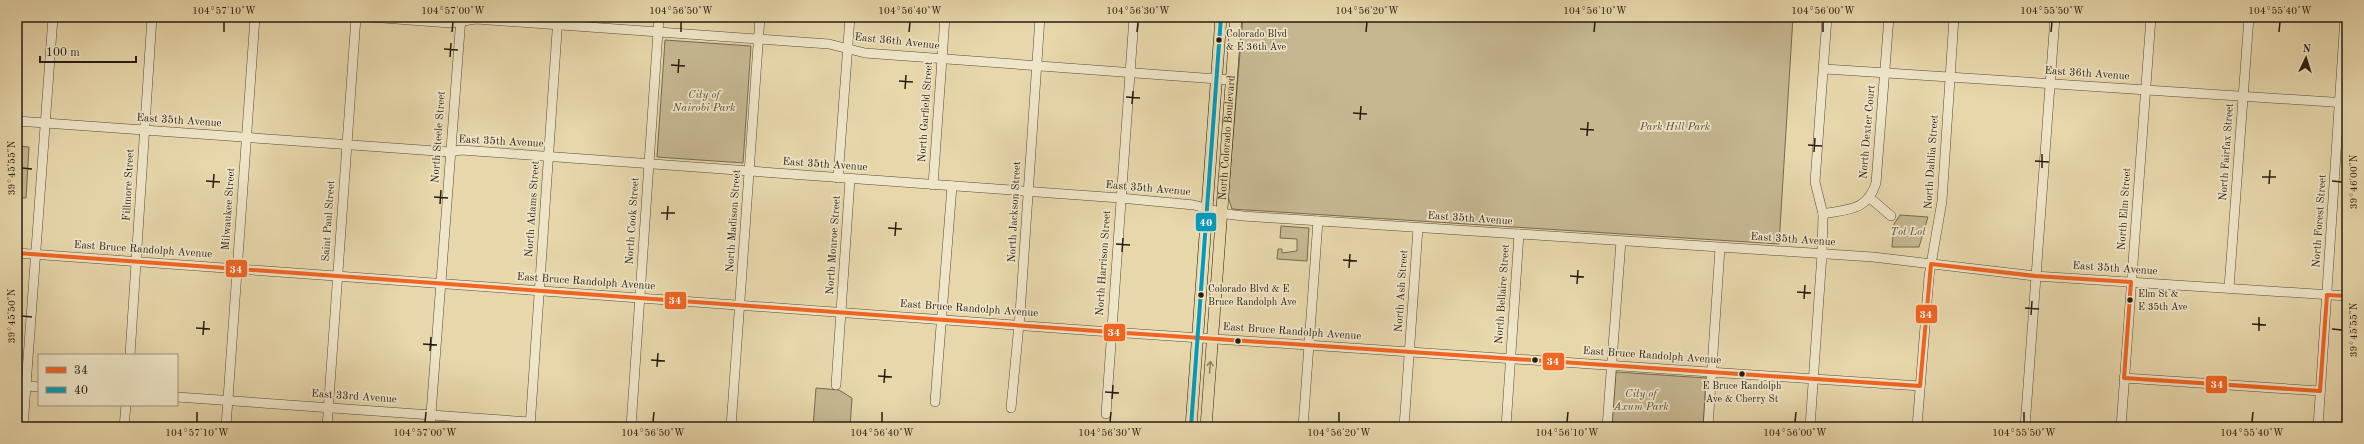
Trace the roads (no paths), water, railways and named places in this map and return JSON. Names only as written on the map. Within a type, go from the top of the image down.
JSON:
[{"type":"main road","name":"North Colorado Boulevard","points":[[1191,427],[1221,17]]},
{"type":"main road","name":"North Colorado Boulevard","points":[[1206,427],[1236,17]]},
{"type":"street","points":[[24,427],[22,386],[36,254],[53,17]]},
{"type":"street","name":"Fillmore Street","points":[[130,354],[152,17]]},
{"type":"street","name":"Milwaukee Street","points":[[226,427],[255,17]]},
{"type":"street","name":"Saint Paul Street","points":[[327,427],[356,17]]},
{"type":"street","name":"East 36th Avenue","points":[[369,17],[442,22],[460,19],[558,21],[658,32],[830,44],[865,52],[942,59],[1231,80]]},
{"type":"street","name":"North Cook Street","points":[[631,427],[660,17]]},
{"type":"street","name":"North Madison Street","points":[[731,427],[760,17]]},
{"type":"street","points":[[838,178],[850,17]]},
{"type":"street","name":"North Garfield Street","points":[[933,185],[945,17]]},
{"type":"street","name":"North Jackson Street","points":[[1011,408],[1029,192],[1028,182],[1040,17]]},
{"type":"street","name":"North Harrison Street","points":[[1106,414],[1120,198],[1134,17]]},
{"type":"street","points":[[1810,427],[1822,254],[1823,214],[1815,182],[1827,17]]},
{"type":"street","name":"North Dexter Court","points":[[1870,198],[1876,183],[1886,73],[1889,17]]},
{"type":"street","name":"North Dahlia Street","points":[[1917,427],[1931,264],[1942,201],[1954,17]]},
{"type":"street","points":[[2025,427],[2055,17]]},
{"type":"street","name":"North Elm Street","points":[[2121,427],[2151,17]]},
{"type":"street","name":"North Fairfax Street","points":[[2228,288],[2249,17]]},
{"type":"street","name":"North Forest Street","points":[[2318,427],[2343,103],[2345,17]]},
{"type":"street","name":"North Steele Street","points":[[430,427],[460,19]]},
{"type":"street","name":"North Adams Street","points":[[530,424],[538,290],[558,21]]},
{"type":"street","name":"East 36th Avenue","points":[[1824,69],[2343,103]]},
{"type":"street","name":"East 35th Avenue","points":[[17,121],[450,152],[461,150],[548,156],[1120,198],[1185,204],[1208,208],[1222,213],[1318,221],[1822,254],[1914,261],[2035,276],[2347,296]]},
{"type":"street","name":"North Monroe Street","points":[[836,386],[850,179]]},
{"type":"street","points":[[935,402],[952,186]]},
{"type":"street","points":[[1823,214],[1858,206],[1870,198],[1891,216]]},
{"type":"street","points":[[1303,427],[1318,221]]},
{"type":"street","name":"North Ash Street","points":[[1404,427],[1418,228]]},
{"type":"street","name":"North Bellaire Street","points":[[1506,427],[1519,234]]},
{"type":"street","points":[[1607,427],[1621,241]]},
{"type":"street","points":[[1708,427],[1720,248]]},
{"type":"street","name":"East Bruce Randolph Avenue","points":[[17,253],[1111,332],[1920,386]]},
{"type":"street","points":[[2124,378],[2320,391]]},
{"type":"street","points":[[22,386],[38,387]]},
{"type":"street","name":"East 33rd Avenue","points":[[178,397],[328,407],[530,424]]},
{"type":"street","points":[[124,427],[126,406]]},
{"type":"place","name":"Colorado Blvd & E 36th Ave","points":[[1219,40]]},
{"type":"place","name":"Colorado Blvd & E Bruce Randolph Ave","points":[[1201,295]]},
{"type":"place","name":"Elm St & E 35th Ave","points":[[2130,300]]},
{"type":"place","name":"E Bruce Randolph Ave & Cherry St","points":[[1742,374]]},
{"type":"park label","name":"City of Nairobi Park","points":[[704,101]]},
{"type":"park label","name":"Park Hill Park","points":[[1675,127]]},
{"type":"park label","name":"Tot Lot","points":[[1908,232]]},
{"type":"park label","name":"City of Axum Park","points":[[1641,400]]}]
